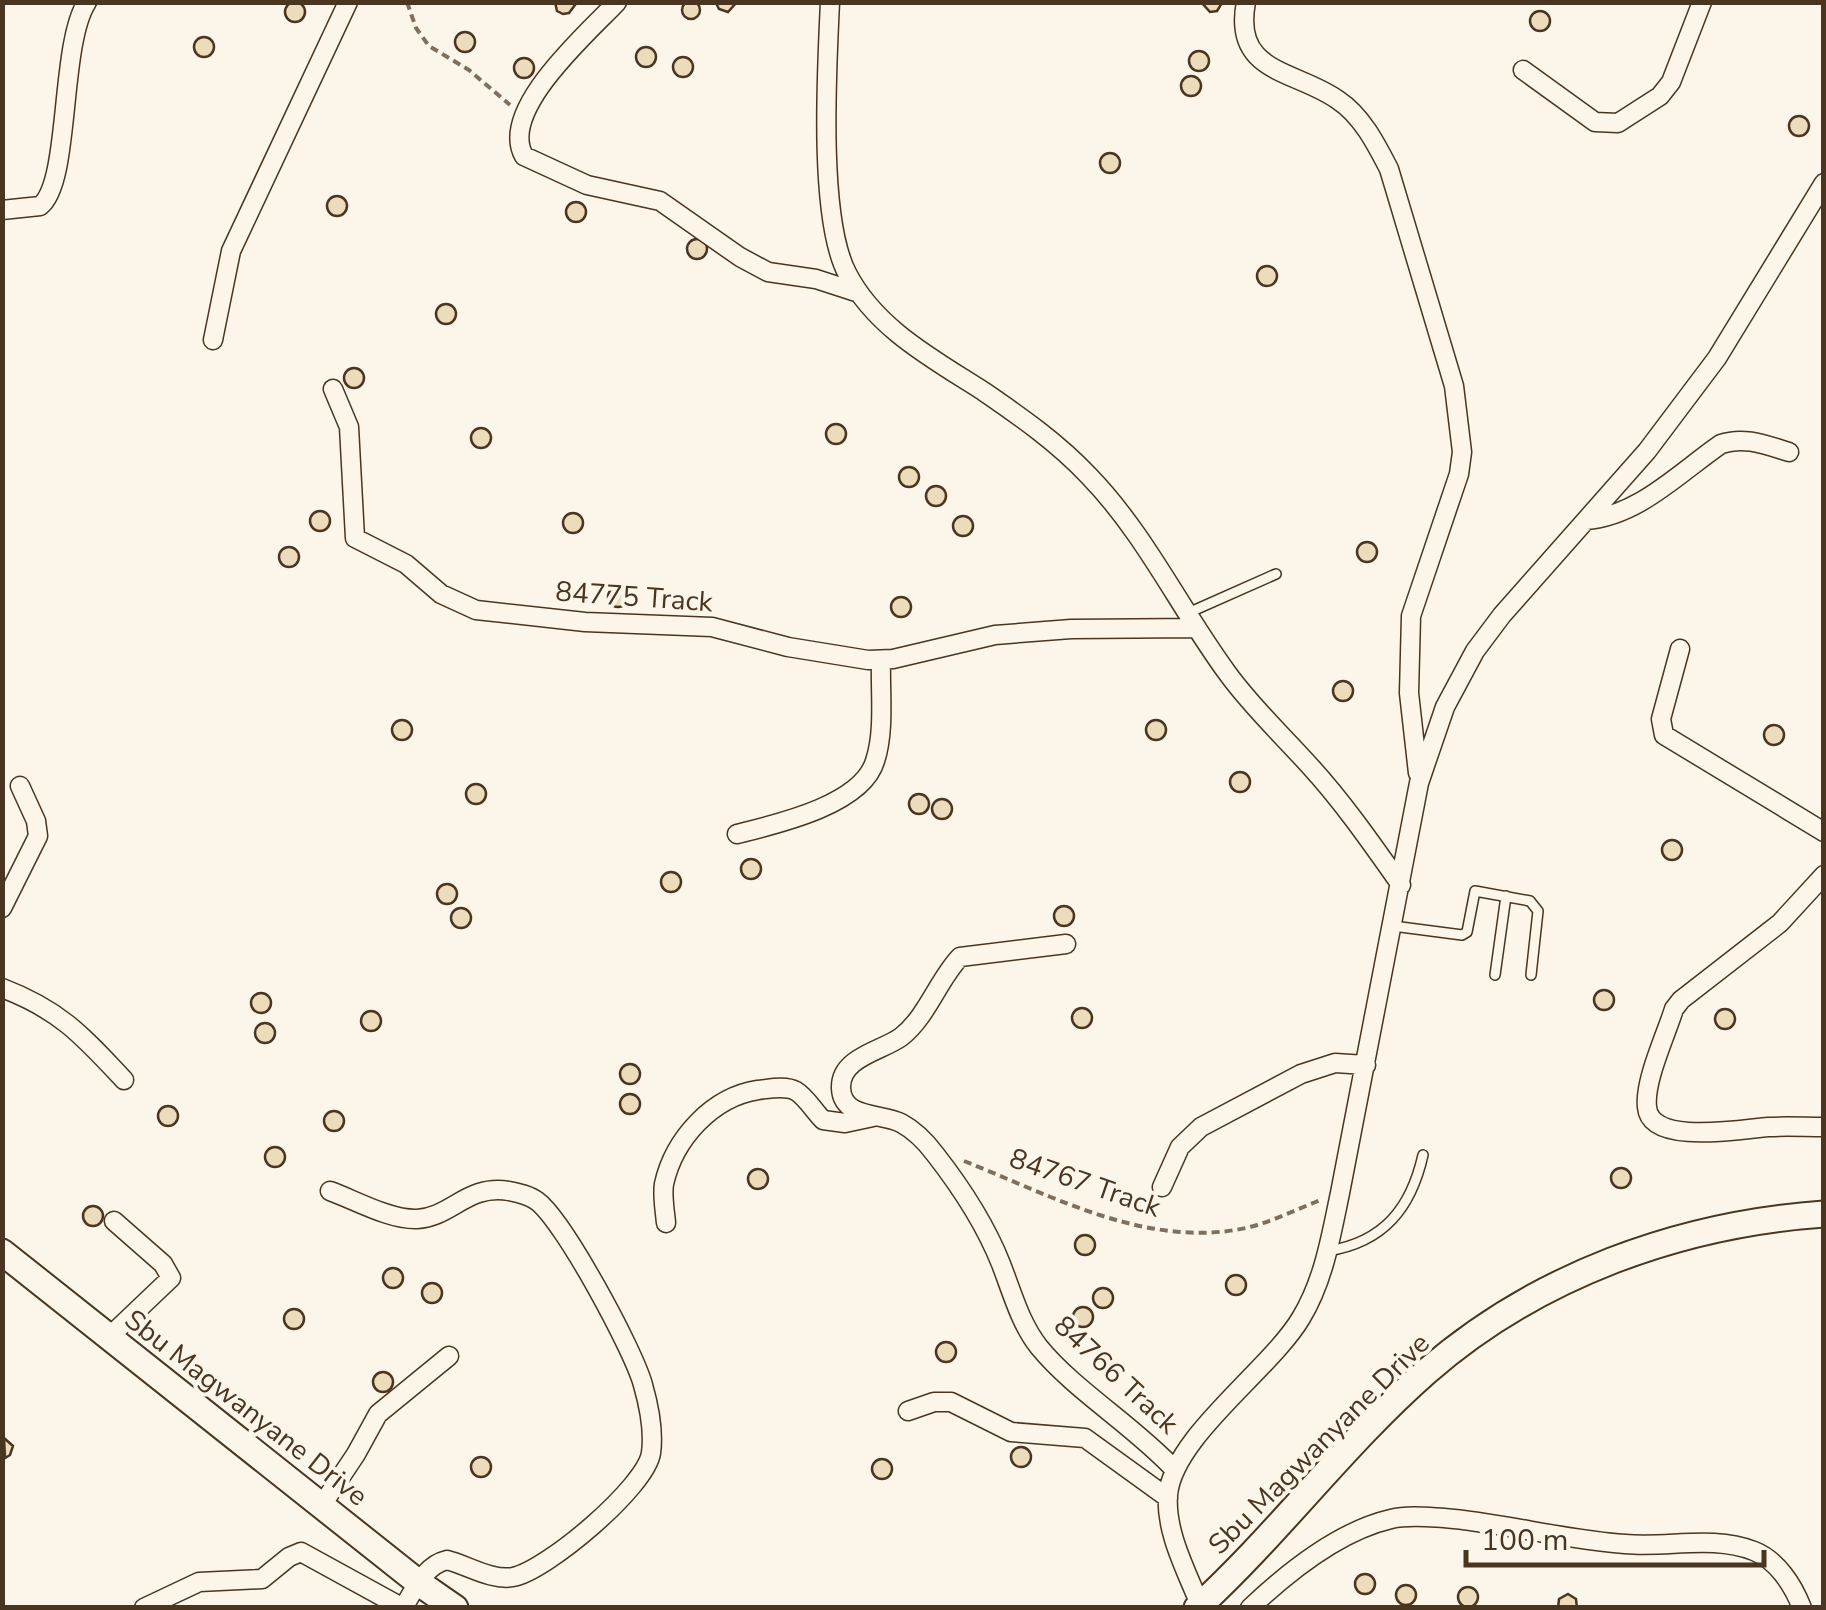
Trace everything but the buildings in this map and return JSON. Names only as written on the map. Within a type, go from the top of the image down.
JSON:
[{"type":"main road","name":"Sbu Magwanyane Drive","points":[[1200,1607],[1380,1416],[1427,1372],[1491,1322],[1579,1274],[1655,1244],[1716,1228],[1824,1214]]},
{"type":"main road","name":"Sbu Magwanyane Drive","points":[[2,1252],[455,1608]]},
{"type":"street","points":[[2,210],[40,206],[50,196],[75,28],[88,2]]},
{"type":"street","points":[[213,340],[232,251],[348,2]]},
{"type":"street","points":[[617,2],[534,95],[519,142],[524,156],[588,185],[660,201],[768,272],[816,279],[859,293]]},
{"type":"street","points":[[830,2],[830,194],[838,248],[859,293],[886,323],[1051,439],[1088,475],[1142,540],[1247,700],[1336,796],[1401,885]]},
{"type":"street","points":[[1246,2],[1244,27],[1260,61],[1338,99],[1353,112],[1377,146],[1389,169],[1454,386],[1462,452],[1459,474],[1411,616],[1409,692],[1420,783]]},
{"type":"street","points":[[1523,70],[1596,122],[1618,123],[1660,96],[1670,82],[1702,2]]},
{"type":"street","points":[[1200,1607],[1174,1536],[1168,1498],[1174,1469],[1192,1443],[1299,1322],[1316,1291],[1340,1193],[1420,783],[1445,708],[1475,651],[1502,615],[1647,451],[1717,358],[1824,183]]},
{"type":"street","name":"84775 Track","points":[[333,389],[349,427],[355,538],[406,564],[458,603],[498,614],[712,627],[788,648],[881,661],[995,635],[1192,620]]},
{"type":"street","points":[[1586,520],[1604,519],[1628,510],[1731,440],[1789,452]]},
{"type":"street","points":[[1680,649],[1662,719],[1664,734],[1824,832]]},
{"type":"street","points":[[736,834],[803,814],[864,783],[876,760],[881,661]]},
{"type":"street","points":[[2,908],[38,836],[36,821],[20,786]]},
{"type":"street","points":[[1824,875],[1780,923],[1681,1000],[1674,1009],[1647,1101],[1652,1121],[1660,1127],[1686,1132],[1824,1127]]},
{"type":"street","name":"84766 Track","points":[[1066,944],[965,955],[956,961],[910,1028],[855,1062],[842,1079],[841,1090],[849,1106],[912,1130],[934,1152],[990,1240],[1039,1346],[1174,1469]]},
{"type":"street","points":[[2,988],[43,1006],[73,1026],[124,1080]]},
{"type":"street","points":[[1162,1188],[1180,1148],[1201,1126],[1300,1074],[1335,1063],[1366,1065]]},
{"type":"street","points":[[666,1223],[663,1187],[676,1154],[698,1121],[726,1099],[745,1092],[790,1089],[798,1092],[822,1120],[880,1116]]},
{"type":"street","points":[[144,1608],[199,1582],[262,1579],[301,1552],[403,1608],[434,1564],[447,1560],[498,1577],[520,1575],[616,1505],[644,1473],[650,1460],[652,1435],[643,1384],[631,1352],[562,1229],[539,1202],[524,1194],[486,1190],[436,1214],[414,1219],[330,1191]]},
{"type":"street","points":[[108,1338],[171,1278],[164,1264],[114,1221]]},
{"type":"street","points":[[322,1505],[378,1414],[449,1356]]},
{"type":"street","points":[[908,1411],[934,1402],[951,1402],[1011,1432],[1085,1438],[1168,1498]]},
{"type":"street","points":[[1250,1608],[1310,1558],[1346,1538],[1372,1524],[1416,1516],[1480,1521],[1623,1544],[1733,1544],[1759,1553],[1782,1572],[1802,1608]]},
{"type":"lane","points":[[1192,620],[1276,574]]},
{"type":"lane","points":[[1393,926],[1467,932],[1474,890],[1530,901],[1538,910],[1531,975]]},
{"type":"lane","points":[[1495,975],[1506,896]]},
{"type":"lane","points":[[1328,1251],[1358,1243],[1396,1215],[1412,1196],[1423,1155]]},
{"type":"path","points":[[407,2],[416,28],[430,46],[469,70],[510,105],[518,122],[524,121]]},
{"type":"path","name":"84767 Track","points":[[934,1152],[1142,1228],[1178,1234],[1240,1230],[1340,1193]]}]
